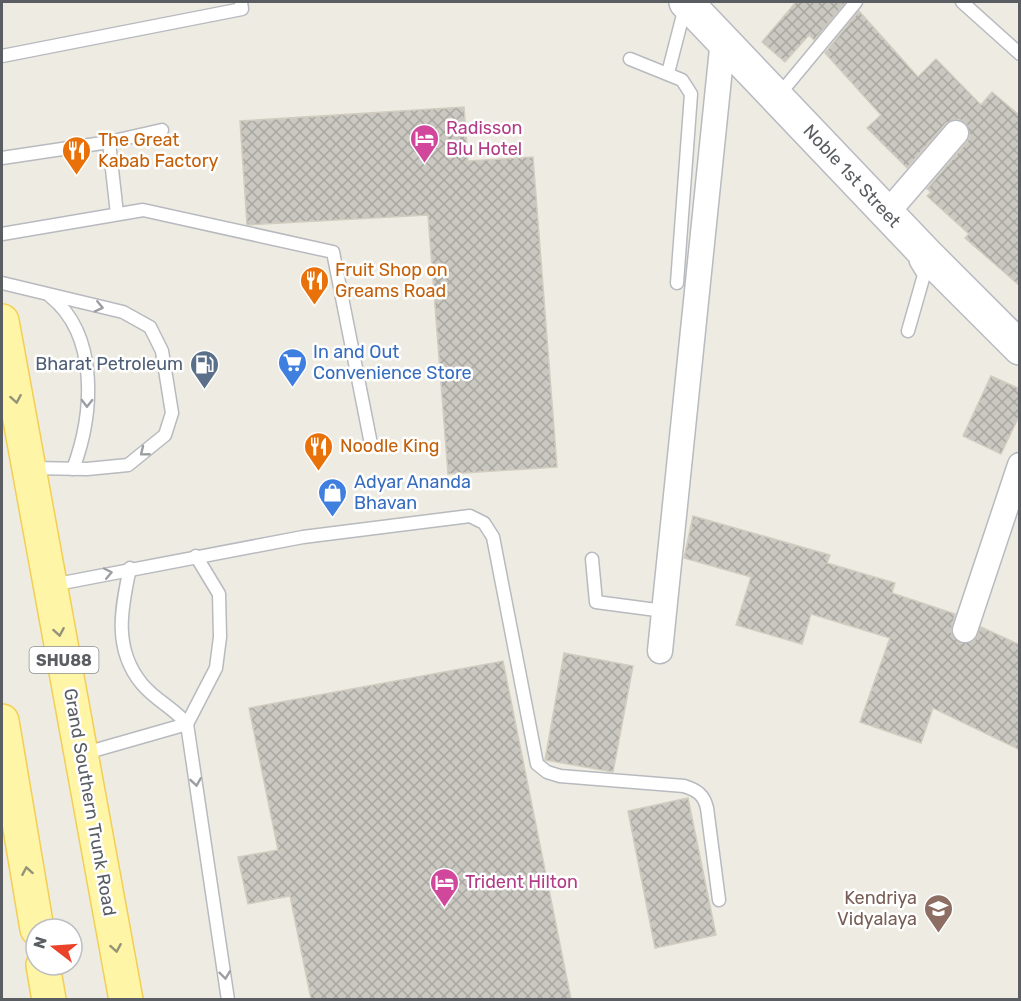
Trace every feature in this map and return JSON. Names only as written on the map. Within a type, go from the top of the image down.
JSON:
[{"type":"main road","name":"Grand Southern Trunk Road","points":[[2,321],[126,999]]},
{"type":"main road","points":[[2,721],[35,917]]},
{"type":"main road","points":[[45,977],[49,999]]},
{"type":"street","name":"Noble 1st Street","points":[[686,2],[887,213],[917,257],[1020,348]]},
{"type":"street","points":[[660,651],[723,39]]},
{"type":"street","points":[[887,213],[956,133]]},
{"type":"street","points":[[965,630],[1020,465]]},
{"type":"lane","points":[[2,56],[242,9],[241,2]]},
{"type":"lane","points":[[668,73],[686,2]]},
{"type":"lane","points":[[777,97],[856,2]]},
{"type":"lane","points":[[962,2],[1020,54]]},
{"type":"lane","points":[[630,59],[682,80],[691,94],[677,283]]},
{"type":"lane","points":[[2,158],[109,142],[162,130]]},
{"type":"lane","points":[[109,142],[117,214]]},
{"type":"lane","points":[[2,234],[143,210],[333,252],[371,444]]},
{"type":"lane","points":[[908,331],[924,275],[917,257]]},
{"type":"lane","points":[[2,284],[123,312],[150,327],[162,351],[172,413],[165,435],[128,465],[73,469],[28,468]]},
{"type":"lane","points":[[47,293],[60,303],[79,335],[86,370],[88,407],[81,447],[73,469]]},
{"type":"lane","points":[[51,585],[130,568],[303,537],[470,516],[484,523],[493,537],[537,764],[547,772],[560,776],[684,786],[695,790],[705,798],[708,808],[719,900]]},
{"type":"lane","points":[[81,754],[187,724],[216,668],[220,637],[219,594],[196,556]]},
{"type":"lane","points":[[592,559],[596,602],[663,610]]},
{"type":"lane","points":[[130,568],[122,604],[120,634],[128,661],[142,684],[176,711],[187,724],[228,999]]},
{"type":"building","points":[[796,2],[846,2],[814,40],[809,35],[785,62],[762,42]]},
{"type":"building","points":[[859,11],[918,77],[936,59],[981,105],[992,92],[1020,116],[1020,286],[965,238],[969,234],[927,196],[931,192],[927,189],[967,142],[970,135],[966,123],[958,119],[946,123],[907,168],[867,128],[881,115],[825,53]]},
{"type":"building","points":[[464,107],[468,161],[533,157],[557,467],[448,474],[428,215],[247,225],[240,121]]},
{"type":"building","points":[[991,376],[1020,389],[1020,414],[1001,454],[963,436]]},
{"type":"building","points":[[693,516],[830,555],[827,563],[895,583],[892,593],[955,614],[951,632],[960,643],[974,641],[981,627],[1020,645],[1020,750],[933,708],[921,743],[860,722],[890,638],[811,614],[802,644],[736,625],[751,577],[684,558]]},
{"type":"building","points":[[564,653],[633,666],[613,772],[545,760]]},
{"type":"building","points":[[503,661],[571,999],[311,999],[290,896],[248,904],[238,857],[278,850],[249,708]]},
{"type":"building","points":[[688,798],[716,935],[655,948],[628,811]]},
{"type":"place","name":"Radisson Blu Hotel","points":[[425,164]]},
{"type":"place","name":"The Great Kabab Factory","points":[[77,176]]},
{"type":"place","name":"Fruit Shop on Greams Road","points":[[314,306]]},
{"type":"place","name":"In and Out Convenience Store","points":[[292,388]]},
{"type":"place","name":"Bharat Petroleum","points":[[204,390]]},
{"type":"place","name":"Noodle King","points":[[319,472]]},
{"type":"place","name":"Adyar Ananda Bhavan","points":[[333,518]]},
{"type":"place","name":"Trident Hilton","points":[[444,908]]},
{"type":"place","name":"Kendriya Vidyalaya","points":[[938,934]]}]
